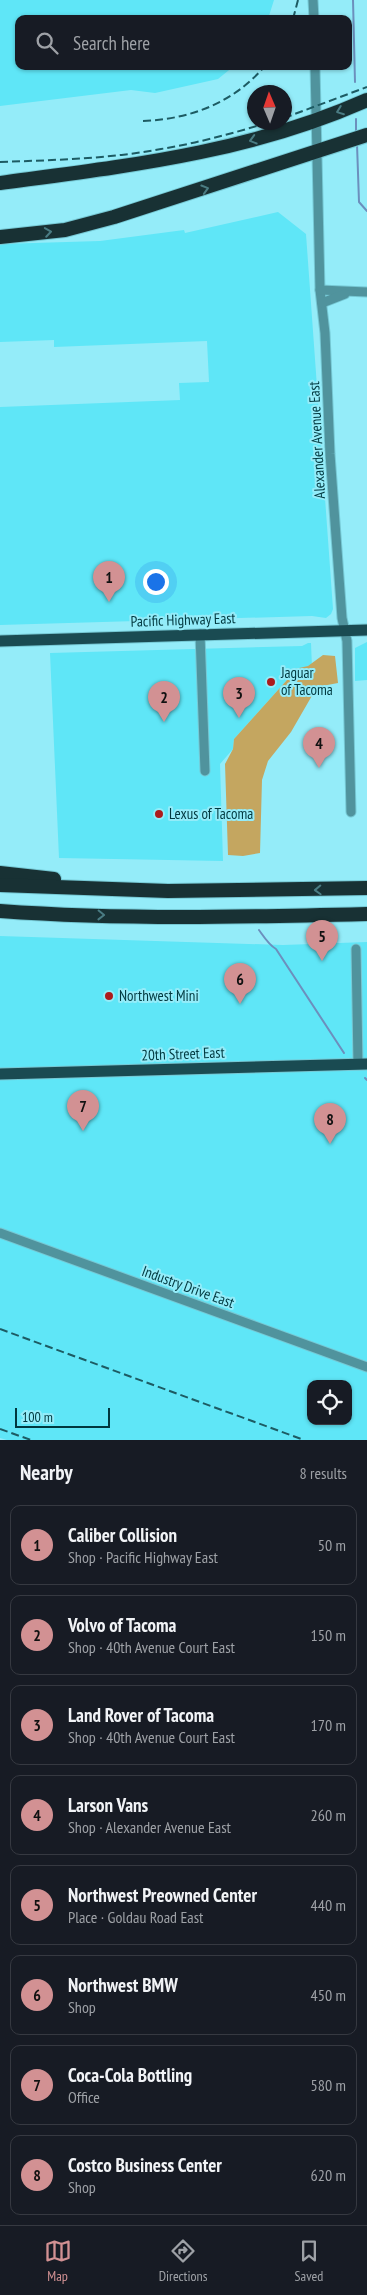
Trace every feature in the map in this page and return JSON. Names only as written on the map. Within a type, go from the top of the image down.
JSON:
[{"type":"highway","points":[[0,183],[110,168],[211,151],[317,120],[367,100]]},
{"type":"highway","points":[[0,237],[47,232],[98,222],[367,135]]},
{"type":"highway","points":[[0,174],[110,168]]},
{"type":"highway","points":[[0,874],[185,891]]},
{"type":"highway","points":[[0,885],[185,891],[367,888]]},
{"type":"highway","points":[[0,911],[68,915],[244,917],[367,914]]},
{"type":"highway","points":[[0,919],[31,919],[68,915]]},
{"type":"main road","name":"Pacific Highway East","points":[[0,641],[367,630]]},
{"type":"main road","name":"20th Street East","points":[[0,1074],[362,1064]]},
{"type":"street","points":[[313,0],[314,15]]},
{"type":"street","name":"Alexander Avenue East","points":[[315,70],[320,290],[325,333],[330,454],[342,618],[347,641],[351,812]]},
{"type":"street","points":[[320,290],[367,292]]},
{"type":"street","points":[[322,303],[350,292]]},
{"type":"street","points":[[200,634],[205,771]]},
{"type":"street","points":[[356,949],[362,1064]]},
{"type":"street","name":"Industry Drive East","points":[[0,1233],[367,1367]]},
{"type":"shaded area","points":[[0,0],[274,0],[269,15],[15,15],[15,70],[229,70],[218,79],[155,93],[131,90],[0,106]]},
{"type":"shaded area","points":[[278,212],[306,234],[333,609],[331,614],[326,618],[312,616],[0,625],[0,407],[180,400],[179,383],[209,382],[207,341],[54,347],[54,340],[0,342],[0,244],[100,241],[184,230],[185,233]]},
{"type":"shaded area","points":[[367,642],[367,680],[355,681],[355,648]]},
{"type":"shaded area","points":[[311,643],[312,668],[295,671],[234,739],[233,749],[220,764],[223,861],[59,858],[50,653],[302,646]]},
{"type":"shaded area","points":[[323,655],[335,656],[338,683],[317,687],[291,732],[268,761],[262,780],[260,853],[243,856],[228,855],[225,764],[233,749],[234,739],[295,669],[308,666]]},
{"type":"shaded area","points":[[0,936],[283,945],[367,942],[367,1440],[7,1440],[0,1438]]},
{"type":"waterway","points":[[353,0],[355,82]]},
{"type":"waterway","points":[[356,119],[356,132]]},
{"type":"waterway","points":[[357,144],[359,202],[367,211]]},
{"type":"waterway","points":[[259,930],[276,949],[344,1053]]},
{"type":"railway","points":[[294,15],[298,0]]},
{"type":"railway","points":[[143,121],[178,117],[210,107],[239,90],[261,70]]},
{"type":"railway","points":[[292,115],[367,87]]},
{"type":"railway","points":[[0,162],[121,155],[175,147],[247,129]]},
{"type":"railway","points":[[0,1329],[304,1440]]},
{"type":"railway","points":[[0,1429],[31,1440]]},
{"type":"place","name":"Caliber Collision","points":[[109,602]]},
{"type":"place","name":"Jaguar of Tacoma","points":[[271,682]]},
{"type":"place","name":"Land Rover of Tacoma","points":[[239,718]]},
{"type":"place","name":"Volvo of Tacoma","points":[[164,722]]},
{"type":"place","name":"Larson Vans","points":[[319,768]]},
{"type":"place","name":"Lexus of Tacoma","points":[[159,814]]},
{"type":"place","name":"Northwest Preowned Center","points":[[322,961]]},
{"type":"place","name":"Northwest Mini","points":[[109,996]]},
{"type":"place","name":"Northwest BMW","points":[[240,1004]]},
{"type":"place","name":"Coca-Cola Bottling","points":[[83,1131]]},
{"type":"place","name":"Costco Business Center","points":[[330,1144]]}]
